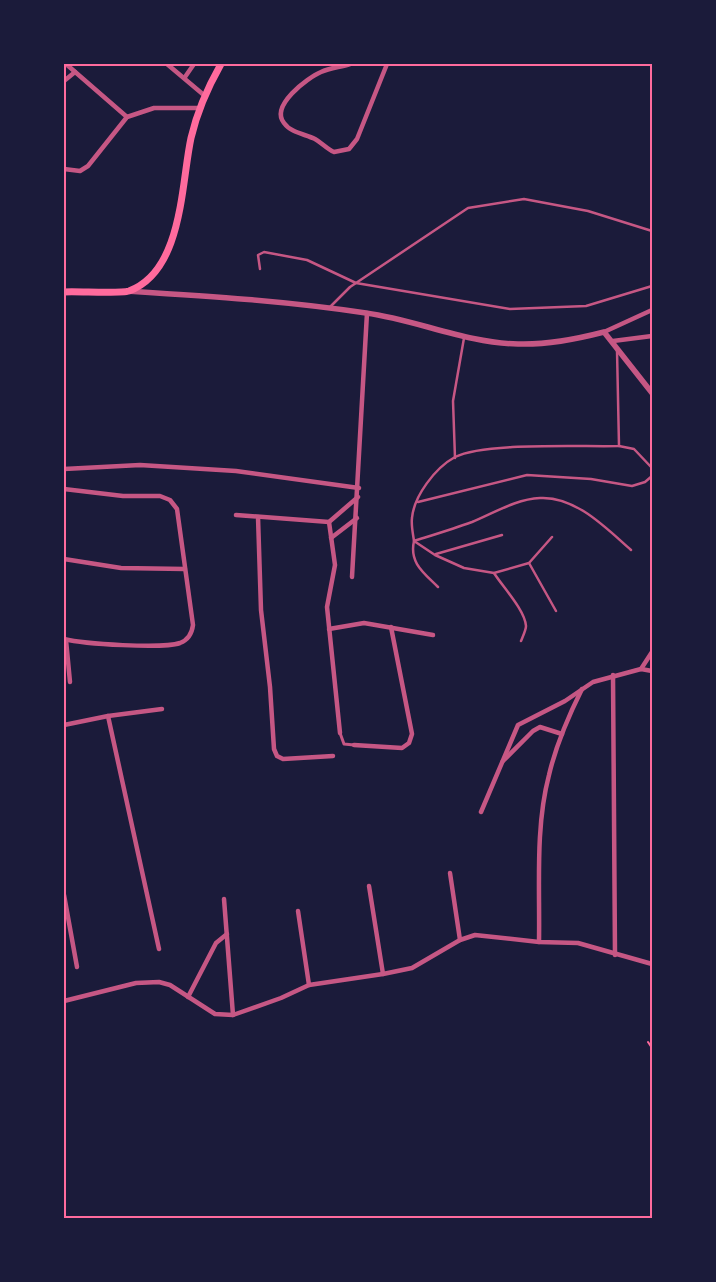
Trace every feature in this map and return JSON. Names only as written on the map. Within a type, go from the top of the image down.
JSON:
[{"type":"main road","points":[[64,292],[127,291],[153,272],[172,241],[179,218],[192,136],[205,96],[221,64]]},
{"type":"street","points":[[66,64],[127,117]]},
{"type":"street","points":[[167,64],[185,77],[205,96]]},
{"type":"street","points":[[185,77],[194,64]]},
{"type":"street","points":[[350,64],[313,76],[285,101],[281,115],[283,122],[288,127],[315,139],[334,152],[349,148],[357,138],[387,64]]},
{"type":"street","points":[[64,81],[75,72]]},
{"type":"street","points":[[64,169],[80,171],[88,166],[127,117],[154,108],[201,108]]},
{"type":"street","points":[[127,291],[260,299],[367,313],[464,335],[518,344],[567,340],[604,332],[652,310]]},
{"type":"street","points":[[352,578],[359,488],[367,313]]},
{"type":"street","points":[[604,332],[615,343],[652,393]]},
{"type":"street","points":[[615,343],[652,336]]},
{"type":"street","points":[[64,469],[140,465],[222,470],[359,488]]},
{"type":"street","points":[[64,489],[123,496],[160,496],[170,500],[177,509],[193,625],[191,633],[182,642],[132,646],[65,639],[70,682]]},
{"type":"street","points":[[236,514],[329,522],[358,497]]},
{"type":"street","points":[[258,517],[261,610],[270,687],[274,749],[277,756],[283,759],[333,756]]},
{"type":"street","points":[[331,538],[357,518]]},
{"type":"street","points":[[329,522],[335,565],[327,607],[340,734],[344,744],[402,748],[411,740],[412,734],[391,627]]},
{"type":"street","points":[[64,559],[121,568],[184,569]]},
{"type":"street","points":[[329,629],[364,623],[434,635]]},
{"type":"street","points":[[641,669],[652,652]]},
{"type":"street","points":[[481,812],[518,724],[582,690],[593,682],[641,669],[652,671]]},
{"type":"street","points":[[613,676],[615,955]]},
{"type":"street","points":[[538,942],[540,830],[548,775],[562,734],[582,690]]},
{"type":"street","points":[[64,725],[108,716],[162,709]]},
{"type":"street","points":[[108,716],[159,949]]},
{"type":"street","points":[[500,764],[533,730],[540,727],[562,734]]},
{"type":"street","points":[[450,873],[460,940]]},
{"type":"street","points":[[369,886],[383,974]]},
{"type":"street","points":[[64,895],[77,967]]},
{"type":"street","points":[[224,899],[233,1015]]},
{"type":"street","points":[[298,911],[309,984]]},
{"type":"street","points":[[188,997],[216,943],[227,934]]},
{"type":"street","points":[[64,1000],[148,981],[170,985],[210,1011],[220,1015],[233,1015],[281,998],[309,984],[412,968],[460,940],[475,935],[538,942],[578,943],[652,964]]},
{"type":"lane","points":[[328,308],[356,283],[468,208],[524,199],[588,211],[652,231]]},
{"type":"lane","points":[[260,269],[258,255],[264,252],[307,260],[356,283],[510,309],[586,306],[652,286]]},
{"type":"lane","points":[[455,458],[452,401],[464,335]]},
{"type":"lane","points":[[615,343],[619,446]]},
{"type":"lane","points":[[438,587],[416,565],[413,557],[412,518],[416,502],[433,475],[455,458],[469,453],[508,448],[619,446],[634,449],[652,468]]},
{"type":"lane","points":[[416,502],[527,474],[591,479],[632,486],[645,482],[652,476],[652,472]]},
{"type":"lane","points":[[414,541],[473,521],[506,506],[541,498],[564,502],[595,518],[631,550]]},
{"type":"lane","points":[[435,555],[502,535]]},
{"type":"lane","points":[[414,541],[435,555],[464,568],[494,573],[529,563],[552,537]]},
{"type":"lane","points":[[529,563],[556,611]]},
{"type":"lane","points":[[494,573],[525,621],[526,627],[521,641]]},
{"type":"path","points":[[648,1042],[652,1048]]}]
